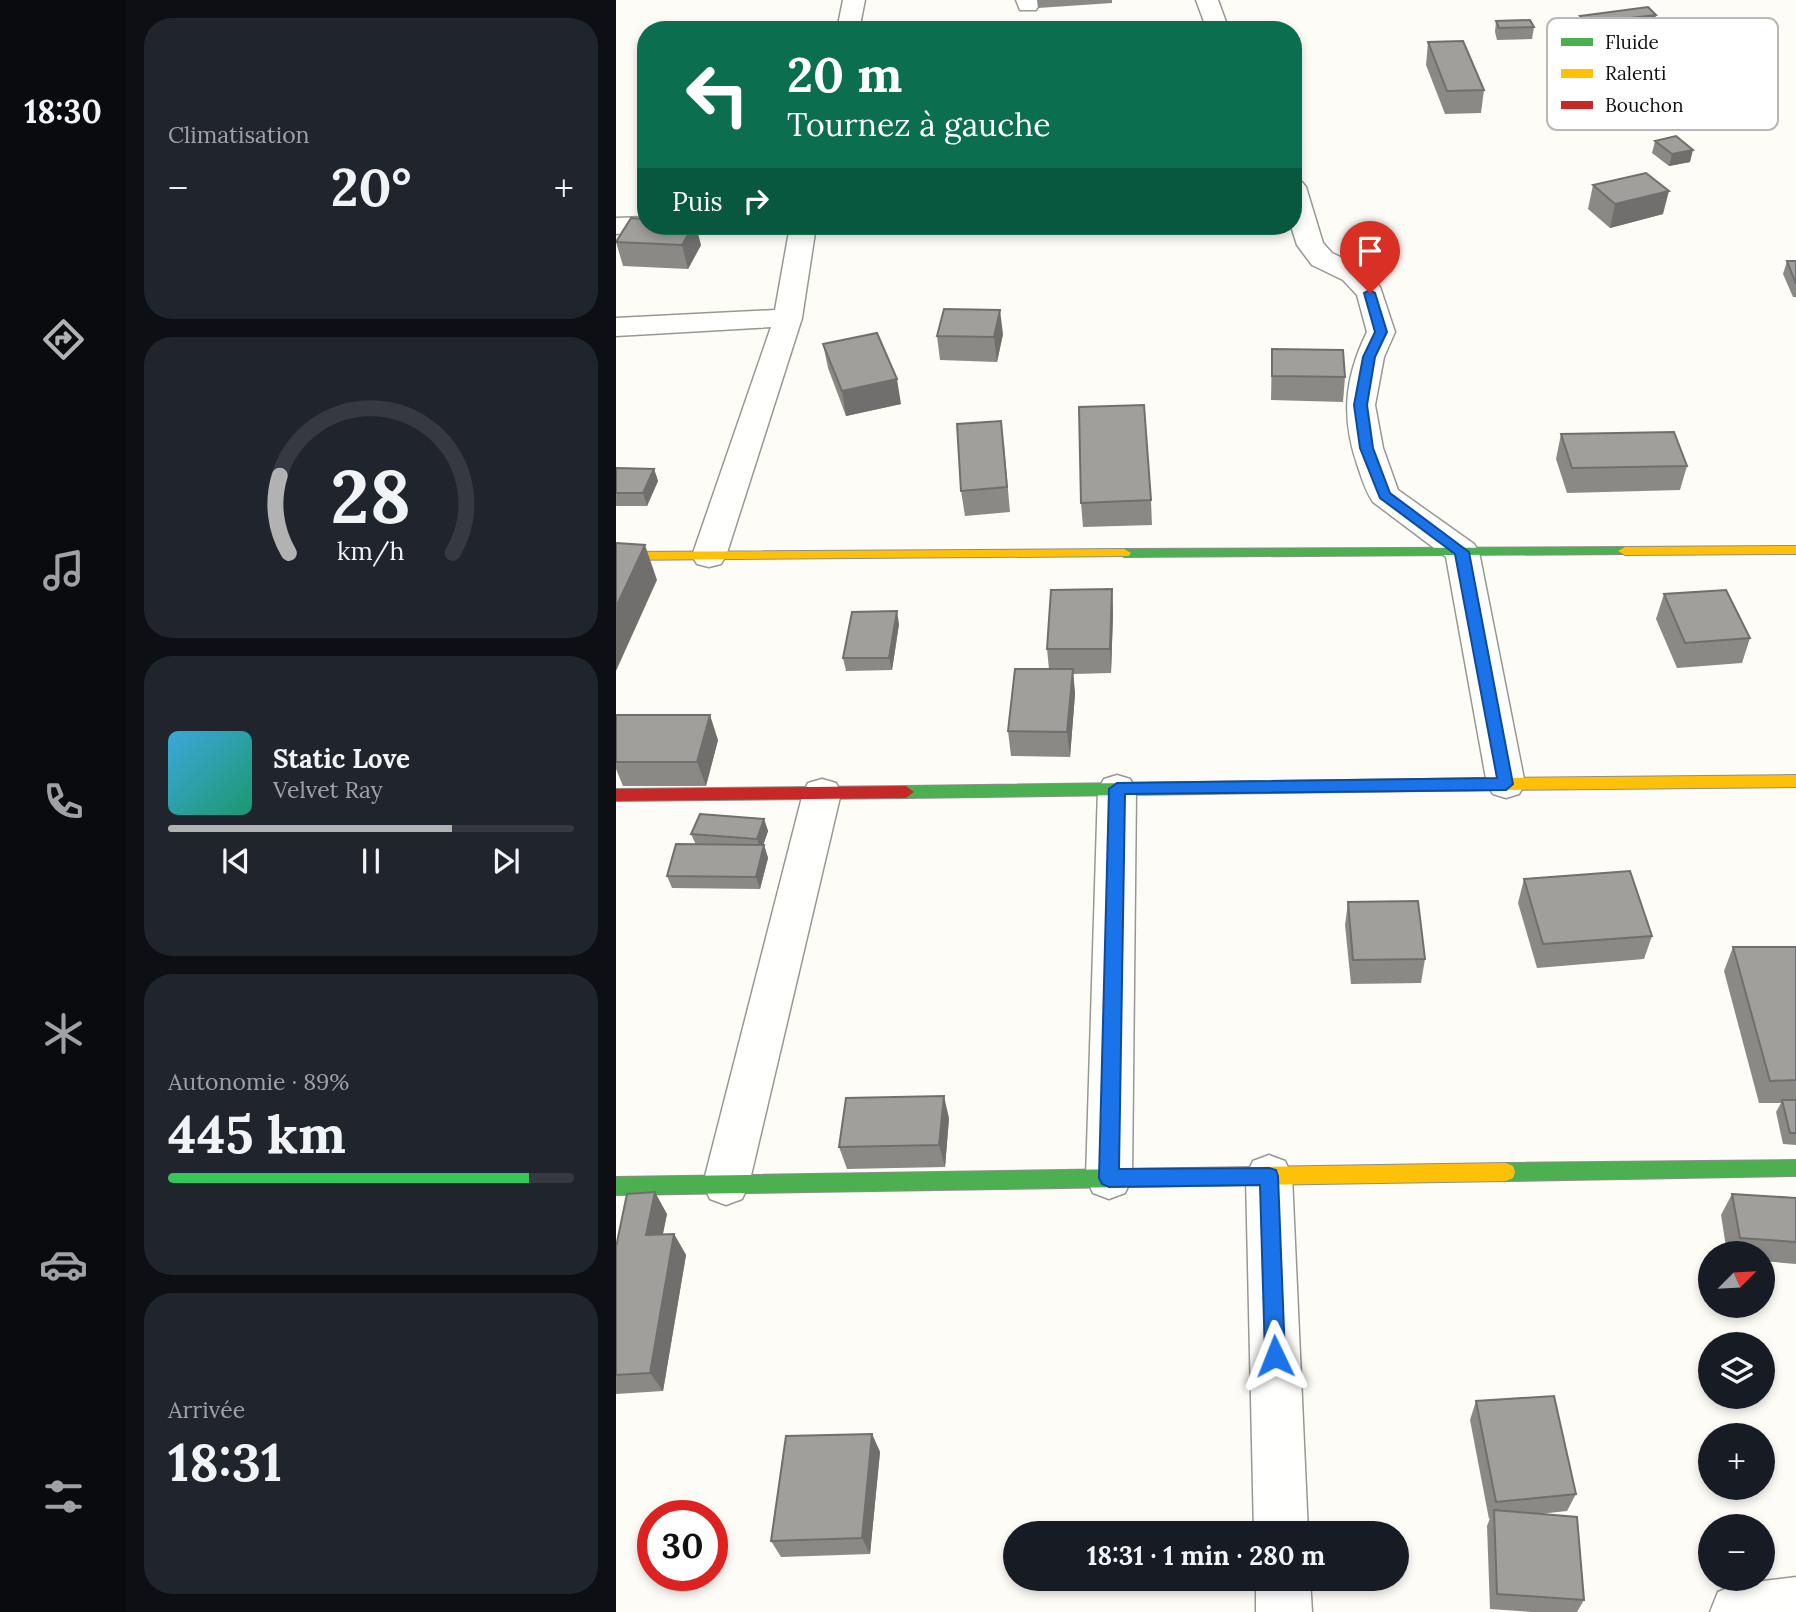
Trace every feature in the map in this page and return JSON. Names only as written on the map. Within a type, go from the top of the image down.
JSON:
[{"type":"street","points":[[850,21],[854,0]]},
{"type":"street","points":[[1207,0],[1213,21]]},
{"type":"street","points":[[1302,218],[1310,245],[1322,260],[1353,274],[1370,293],[1381,332],[1369,357],[1360,405],[1367,448],[1384,495],[1462,552],[1506,784]]},
{"type":"street","points":[[616,226],[637,225]]},
{"type":"street","points":[[709,556],[788,318],[802,235]]},
{"type":"street","points":[[616,327],[788,318]]},
{"type":"street","points":[[616,556],[1796,550]]},
{"type":"street","points":[[616,795],[1796,781]]},
{"type":"street","points":[[1109,1178],[1117,789]]},
{"type":"street","points":[[726,1184],[821,793]]},
{"type":"street","points":[[616,1186],[1796,1168]]},
{"type":"street","points":[[1269,1176],[1281,1521]]},
{"type":"street","points":[[1283,1591],[1284,1612]]},
{"type":"street","points":[[1738,1612],[1796,1605]]},
{"type":"building","points":[[1648,7],[1656,15],[1630,18],[1580,16]]},
{"type":"building","points":[[1530,20],[1534,27],[1499,28],[1496,21]]},
{"type":"building","points":[[1463,41],[1484,90],[1447,91],[1428,42]]},
{"type":"building","points":[[1676,136],[1693,150],[1672,154],[1655,141]]},
{"type":"building","points":[[1646,173],[1669,191],[1615,204],[1593,185]]},
{"type":"building","points":[[631,218],[637,218],[637,235],[688,235],[682,245],[616,242]]},
{"type":"building","points":[[1787,261],[1796,261],[1796,284]]},
{"type":"building","points":[[944,309],[1000,310],[994,337],[937,336]]},
{"type":"building","points":[[877,333],[897,379],[842,391],[823,344]]},
{"type":"building","points":[[1272,349],[1343,350],[1345,377],[1272,376]]},
{"type":"building","points":[[1144,405],[1151,500],[1081,503],[1079,407]]},
{"type":"building","points":[[1001,421],[1007,487],[961,491],[957,424]]},
{"type":"building","points":[[1674,432],[1687,466],[1572,468],[1561,434]]},
{"type":"building","points":[[616,468],[654,469],[643,493],[616,493]]},
{"type":"building","points":[[616,543],[645,545],[616,607]]},
{"type":"building","points":[[1112,589],[1110,649],[1047,649],[1051,590]]},
{"type":"building","points":[[1726,590],[1750,638],[1685,643],[1664,594]]},
{"type":"building","points":[[897,611],[889,658],[843,658],[852,612]]},
{"type":"building","points":[[1015,669],[1073,669],[1067,732],[1008,731]]},
{"type":"building","points":[[616,715],[710,715],[697,762],[616,762]]},
{"type":"building","points":[[700,814],[764,819],[757,839],[691,834]]},
{"type":"building","points":[[676,844],[764,845],[756,877],[667,876]]},
{"type":"building","points":[[1630,871],[1652,936],[1543,944],[1524,879]]},
{"type":"building","points":[[1418,901],[1425,959],[1353,960],[1348,902]]},
{"type":"building","points":[[1733,947],[1796,947],[1796,1080],[1770,1081]]},
{"type":"building","points":[[944,1096],[939,1145],[839,1147],[846,1098]]},
{"type":"building","points":[[1782,1100],[1796,1100],[1796,1133],[1790,1133]]},
{"type":"building","points":[[655,1192],[646,1235],[674,1234],[650,1373],[616,1375],[616,1247],[627,1194]]},
{"type":"building","points":[[1732,1194],[1796,1198],[1796,1242],[1740,1238]]},
{"type":"building","points":[[1554,1396],[1576,1494],[1496,1502],[1476,1401]]},
{"type":"building","points":[[872,1434],[862,1538],[771,1541],[786,1436]]},
{"type":"building","points":[[1494,1510],[1577,1517],[1584,1600],[1497,1594]]},
{"type":"traffic: fast","points":[[1124,553],[1625,551]]},
{"type":"traffic: fast","points":[[906,792],[1501,784]]},
{"type":"traffic: fast","points":[[1506,1172],[1796,1168]]},
{"type":"traffic: fast","points":[[616,1186],[1125,1178]]},
{"type":"traffic: slow","points":[[1625,551],[1796,550]]},
{"type":"traffic: slow","points":[[616,556],[1124,553]]},
{"type":"traffic: slow","points":[[1501,784],[1796,781]]},
{"type":"traffic: slow","points":[[1125,1178],[1506,1172]]},
{"type":"traffic: jam","points":[[616,795],[906,792]]},
{"type":"route","points":[[1275,1356],[1269,1176],[1109,1178],[1117,789],[1506,784],[1462,552],[1384,495],[1367,448],[1360,405],[1369,357],[1381,332],[1370,293]]}]
